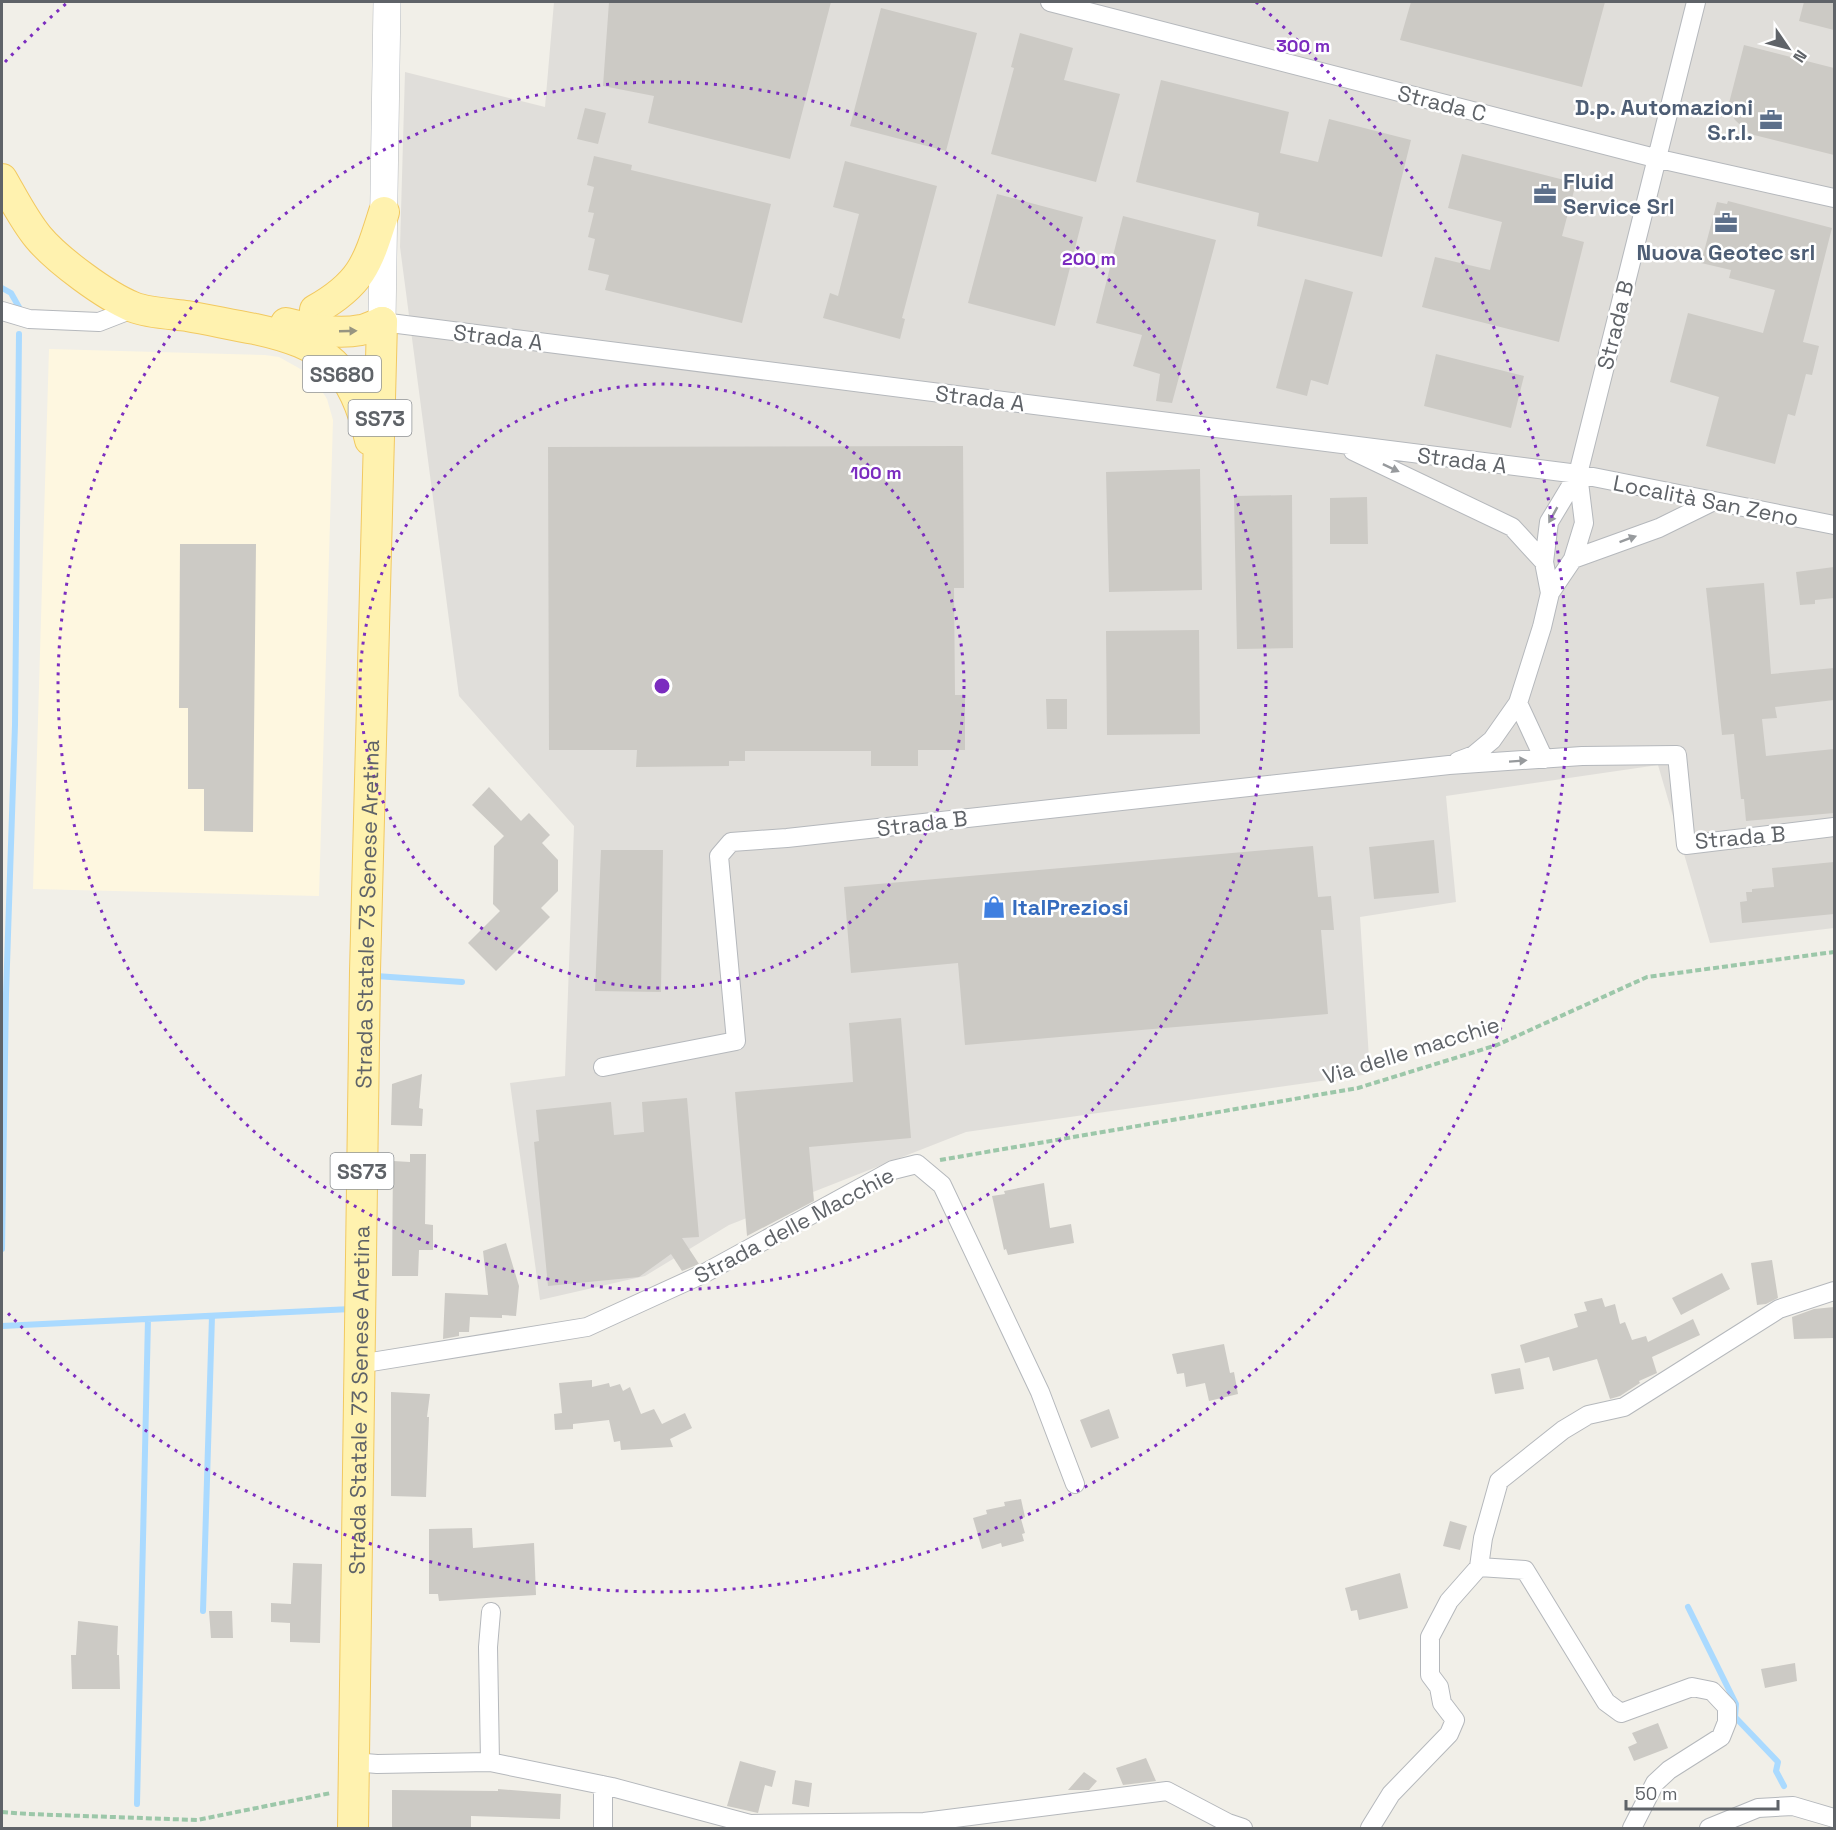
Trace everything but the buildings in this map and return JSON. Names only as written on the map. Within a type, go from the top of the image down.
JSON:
[{"type":"main road","name":"Strada Statale 73 Senese Aretina","points":[[353,1828],[359,1364],[375,992],[377,514],[387,2]]},
{"type":"main road","name":"SS680","points":[[2,179],[39,237],[83,277],[135,308],[287,336],[313,347],[333,362],[353,388],[364,413],[371,441],[377,514]]},
{"type":"main road","name":"SS680","points":[[315,310],[338,297],[357,278],[369,258],[384,212]]},
{"type":"main road","name":"SS680","points":[[270,320],[315,310],[343,308],[365,312],[382,322]]},
{"type":"main road","name":"SS680","points":[[209,320],[270,320],[340,332],[362,330],[382,322]]},
{"type":"street","name":"Strada C","points":[[1050,2],[1655,158],[1834,198]]},
{"type":"street","name":"Strada B","points":[[1550,593],[1544,562],[1549,522],[1578,474],[1655,158],[1696,2]]},
{"type":"street","points":[[2,311],[29,319],[99,322],[135,308]]},
{"type":"street","name":"Strada A","points":[[382,322],[1578,474]]},
{"type":"street","points":[[1338,444],[1512,526],[1544,562]]},
{"type":"street","name":"Strada B","points":[[1449,765],[1474,755],[1492,740],[1518,702],[1542,627],[1550,593],[1573,559],[1584,523],[1578,474]]},
{"type":"street","name":"Località San Zeno","points":[[1578,474],[1834,525]]},
{"type":"street","points":[[1573,559],[1659,528],[1714,501]]},
{"type":"street","points":[[1518,702],[1544,759]]},
{"type":"street","name":"Strada B","points":[[603,1067],[736,1041],[719,856],[731,842],[787,838],[1449,765],[1544,759],[1677,755],[1686,845],[1834,827]]},
{"type":"street","name":"Strada delle Macchie","points":[[359,1364],[587,1327],[703,1274],[893,1170],[917,1164],[942,1185],[1040,1392],[1075,1484]]},
{"type":"street","points":[[1370,1828],[1391,1794],[1449,1734],[1455,1720],[1442,1703],[1439,1687],[1430,1675],[1430,1637],[1449,1601],[1479,1567],[1483,1538],[1499,1481],[1563,1430],[1588,1416],[1624,1407],[1779,1309],[1834,1291]]},
{"type":"street","points":[[1479,1567],[1525,1570],[1606,1702],[1621,1713],[1692,1687],[1712,1691],[1727,1707],[1727,1722],[1721,1737],[1669,1770],[1655,1783],[1632,1828]]},
{"type":"street","points":[[490,1762],[488,1647],[491,1612]]},
{"type":"street","points":[[354,1775],[377,1764],[490,1762],[603,1785],[750,1824],[924,1822],[1167,1791],[1228,1823],[1243,1828]]},
{"type":"street","points":[[603,1785],[603,1828]]},
{"type":"street","points":[[1709,1828],[1758,1808],[1794,1806],[1834,1818]]},
{"type":"path","name":"Via delle macchie","points":[[917,1164],[1358,1088],[1497,1045],[1647,976],[1834,952]]},
{"type":"path","points":[[2,1812],[197,1820],[354,1775]]},
{"type":"shaded area","points":[[554,2],[1834,2],[1834,928],[1710,943],[1658,765],[1446,796],[1456,902],[1360,917],[1370,1074],[966,1132],[729,1225],[645,1276],[540,1300],[510,1083],[565,1076],[574,826],[459,696],[400,247],[405,72],[545,107]]},
{"type":"shaded area","points":[[49,349],[279,357],[315,380],[327,399],[333,420],[319,896],[33,889]]},
{"type":"waterway","points":[[2,288],[11,293],[20,309]]},
{"type":"waterway","points":[[2,1249],[6,994],[15,725],[19,334]]},
{"type":"waterway","points":[[376,976],[462,982]]},
{"type":"waterway","points":[[2,1326],[351,1309]]},
{"type":"waterway","points":[[203,1611],[212,1316]]},
{"type":"waterway","points":[[137,1804],[148,1319]]},
{"type":"waterway","points":[[1688,1607],[1736,1704],[1735,1717],[1778,1762],[1776,1771],[1784,1786]]},
{"type":"place","name":"D.p. Automazioni S.r.l.","points":[[1771,120]]},
{"type":"place","name":"Fluid Service Srl","points":[[1545,194]]},
{"type":"place","name":"Nuova Geotec srl","points":[[1726,223]]},
{"type":"place","name":"ItalPreziosi","points":[[994,907]]}]
